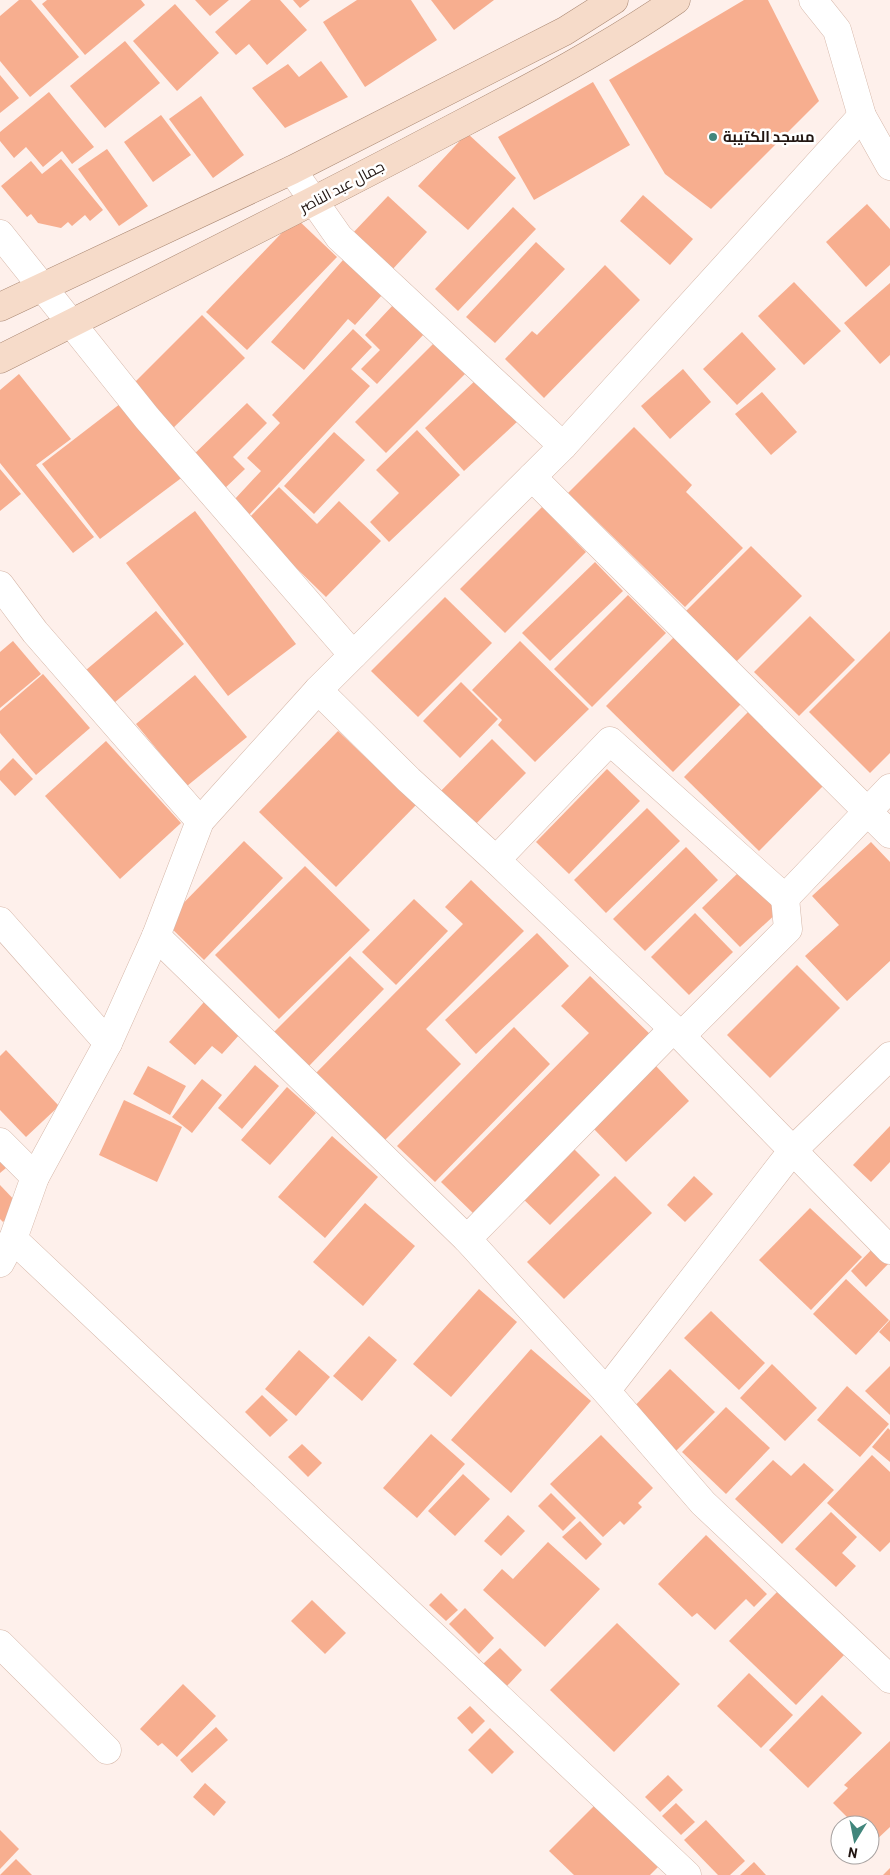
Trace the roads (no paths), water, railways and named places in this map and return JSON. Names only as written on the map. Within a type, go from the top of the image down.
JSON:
[{"type":"main road","points":[[0,307],[292,170],[565,31],[614,0]]},
{"type":"main road","name":"جمال عبد الناصر","points":[[0,359],[314,201],[513,98],[635,28],[676,0]]},
{"type":"street","points":[[813,0],[837,30],[862,116],[890,166]]},
{"type":"street","points":[[0,1264],[14,1239],[34,1177],[108,1043],[156,936],[200,821],[318,690],[563,446],[862,116]]},
{"type":"street","points":[[292,170],[340,237],[563,446]]},
{"type":"street","points":[[0,234],[147,418],[353,655]]},
{"type":"street","points":[[532,476],[890,834]]},
{"type":"street","points":[[0,585],[35,632],[200,821]]},
{"type":"street","points":[[318,690],[676,1033],[890,1250]]},
{"type":"street","points":[[467,1239],[676,1033],[788,929],[785,898],[610,741],[496,860]]},
{"type":"street","points":[[785,898],[890,788]]},
{"type":"street","points":[[0,921],[108,1043]]},
{"type":"street","points":[[156,936],[467,1239],[606,1391],[703,1503],[890,1679]]},
{"type":"street","points":[[606,1391],[793,1150],[890,1056]]},
{"type":"street","points":[[0,1142],[34,1177]]},
{"type":"street","points":[[14,1239],[687,1875]]},
{"type":"street","points":[[0,1644],[107,1750]]},
{"type":"place","name":"مسجد الكتيبة","points":[[713,137]]}]
